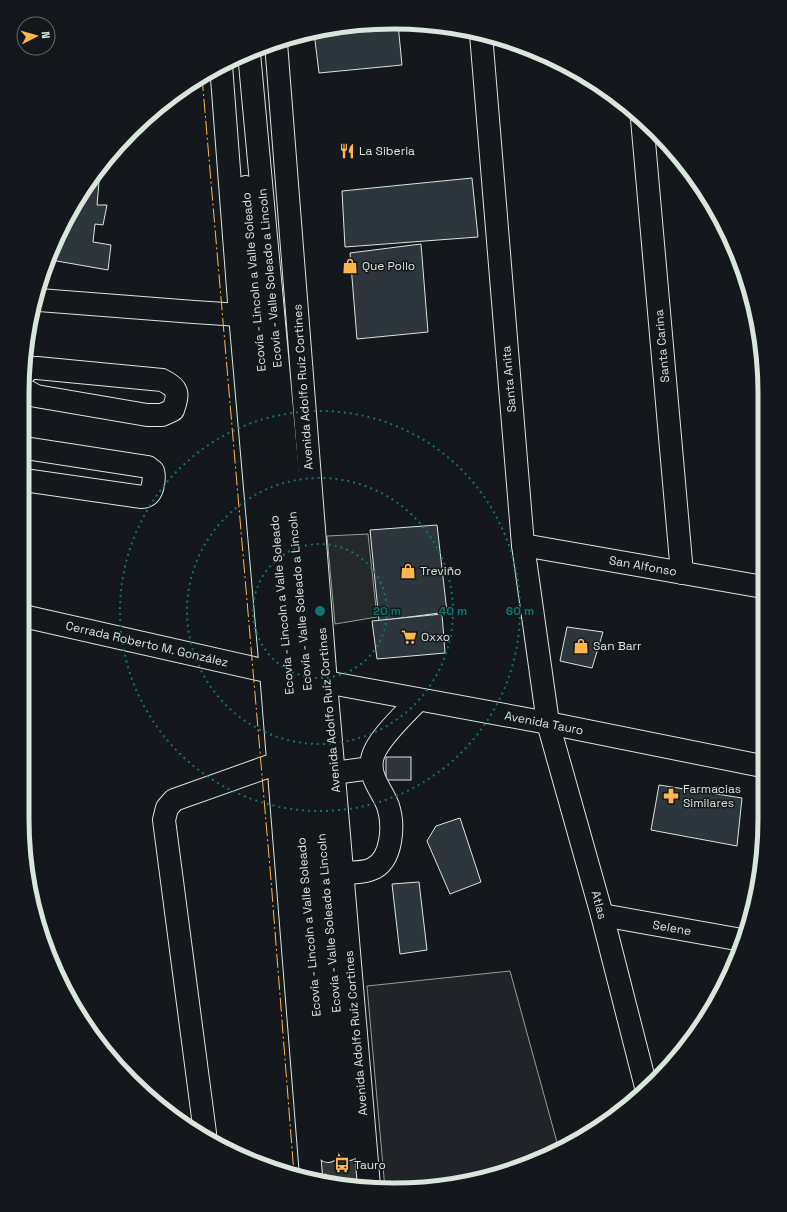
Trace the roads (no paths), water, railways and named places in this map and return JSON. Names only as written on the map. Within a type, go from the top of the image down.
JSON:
[{"type":"street","name":"Santa Anita","points":[[481,40],[523,545],[548,723]]},
{"type":"street","name":"Avenida Adolfo Ruíz Cortines","points":[[276,48],[298,677],[278,763],[311,1174]]},
{"type":"street","name":"Ecovía - Valle Soleado a Lincoln","points":[[249,59],[298,677],[349,1149]]},
{"type":"street","name":"Ecovía - Lincoln a Valle Soleado","points":[[236,65],[298,677],[328,1151]]},
{"type":"street","name":"Avenida Adolfo Ruíz Cortines","points":[[222,72],[240,315],[298,677],[334,773],[369,1182]]},
{"type":"street","name":"Santa Carina","points":[[643,128],[682,573]]},
{"type":"street","points":[[41,300],[240,315]]},
{"type":"street","points":[[29,392],[36,396],[147,415],[162,415],[173,410],[176,402],[176,392],[172,385],[162,380],[30,368]]},
{"type":"street","points":[[29,449],[148,467],[153,471],[154,478],[150,492],[148,495],[142,497],[29,481]]},
{"type":"street","name":"San Alfonso","points":[[523,545],[758,586]]},
{"type":"street","name":"Cerrada Roberto M. González","points":[[29,617],[298,677]]},
{"type":"street","name":"Avenida Tauro","points":[[298,677],[548,723],[758,765]]},
{"type":"street","points":[[342,874],[371,870],[379,866],[385,859],[391,836],[390,816],[386,802],[373,777],[372,760],[375,749],[418,700]]},
{"type":"street","name":"Atlas","points":[[548,723],[602,915],[645,1082]]},
{"type":"street","points":[[204,1130],[164,820],[167,808],[174,800],[278,763]]},
{"type":"street","points":[[334,773],[372,768]]},
{"type":"street","name":"Selene","points":[[602,915],[738,939]]},
{"type":"tunnel","points":[[349,1149],[352,1180]]},
{"type":"tunnel","points":[[328,1151],[331,1177]]},
{"type":"place","name":"La Siberia","points":[[347,151]]},
{"type":"place","name":"Que Pollo","points":[[350,266]]},
{"type":"place","name":"Treviño","points":[[408,571]]},
{"type":"place","name":"Oxxo","points":[[409,637]]},
{"type":"place","name":"San Barr","points":[[581,646]]},
{"type":"place","name":"Farmacias Similares","points":[[671,796]]},
{"type":"place","name":"Tauro","points":[[342,1165]]}]
